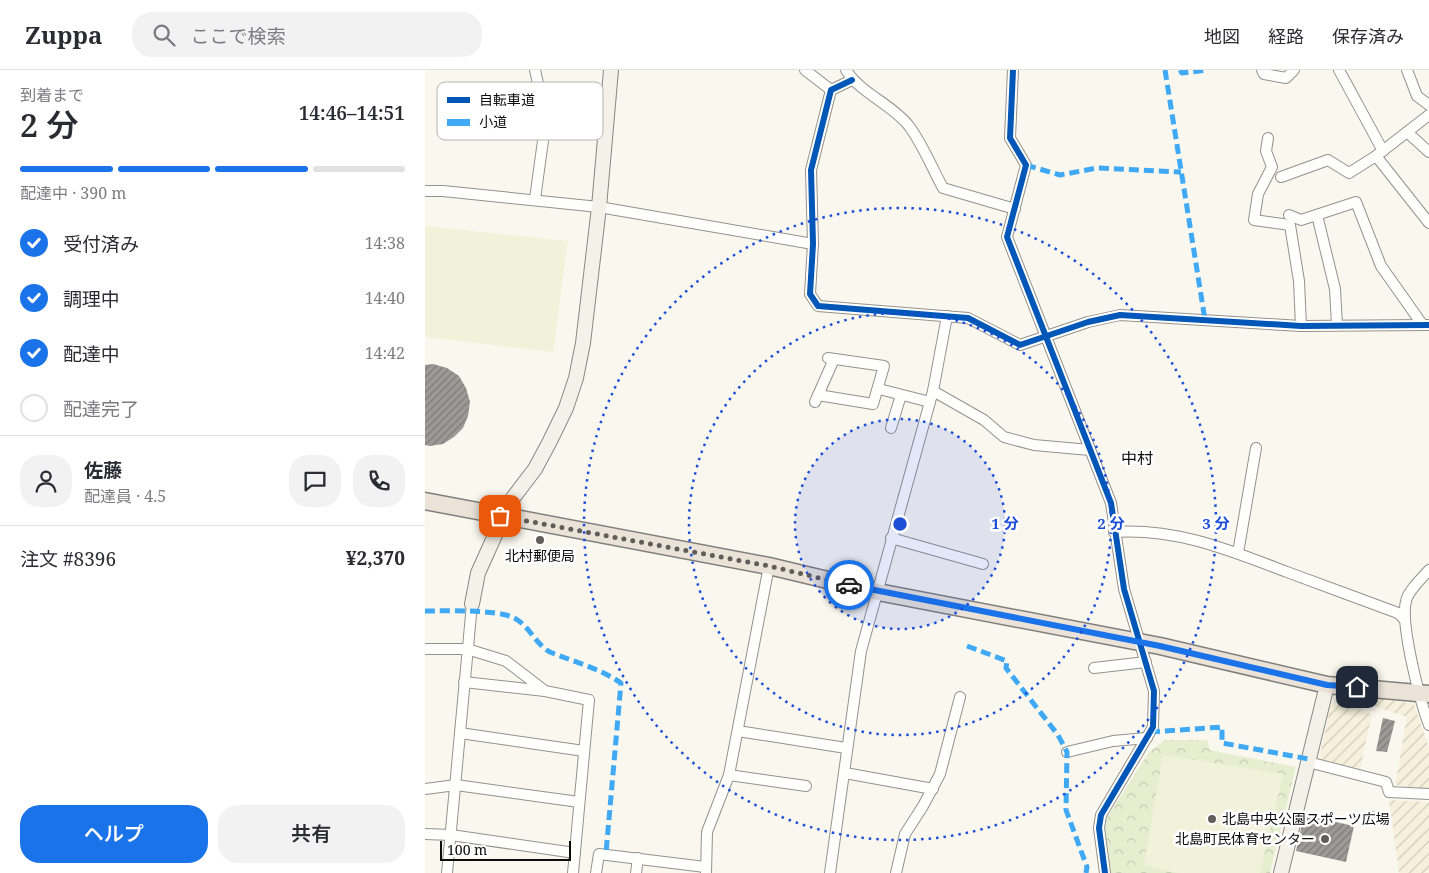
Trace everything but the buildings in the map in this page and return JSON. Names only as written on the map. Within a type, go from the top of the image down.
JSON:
[{"type":"main road","points":[[425,501],[769,566],[878,592],[1140,642],[1327,685],[1424,693]]},
{"type":"street","points":[[447,873],[467,649],[477,572],[495,533],[500,516],[535,469],[551,441],[566,408],[576,378],[583,342],[599,207],[611,70]]},
{"type":"street","points":[[805,70],[831,90]]},
{"type":"street","points":[[846,70],[852,80],[885,104],[909,126],[943,188],[1015,209]]},
{"type":"street","points":[[1013,70],[1010,138],[1026,165],[1007,238],[1111,502],[1124,589],[1154,691],[1155,718],[1147,738],[1101,815],[1099,828],[1105,873]]},
{"type":"street","points":[[1262,70],[1264,74],[1286,78],[1293,70]]},
{"type":"street","points":[[1339,70],[1380,153],[1429,223]]},
{"type":"street","points":[[1407,70],[1417,96],[1429,105]]},
{"type":"street","points":[[831,90],[852,80]]},
{"type":"street","points":[[831,90],[811,170],[813,244],[810,294],[818,306],[968,318],[1020,345],[1088,322],[1121,315],[1301,326],[1425,324]]},
{"type":"street","points":[[1281,177],[1328,160],[1349,172],[1380,153],[1429,116]]},
{"type":"street","points":[[1407,132],[1429,152]]},
{"type":"street","points":[[1267,138],[1266,151],[1272,167],[1258,194],[1255,220],[1290,225],[1299,281],[1301,326]]},
{"type":"street","points":[[535,199],[543,140]]},
{"type":"street","points":[[425,191],[535,199],[599,207],[813,244]]},
{"type":"street","points":[[1289,214],[1301,220],[1357,202],[1381,266],[1425,324]]},
{"type":"street","points":[[1317,215],[1335,289],[1337,325]]},
{"type":"street","points":[[830,873],[861,651],[933,391],[947,316]]},
{"type":"street","points":[[831,358],[884,366],[879,389],[873,404],[817,398],[831,358]]},
{"type":"street","points":[[879,389],[930,402]]},
{"type":"street","points":[[933,391],[984,420],[1004,437],[1034,445],[1090,450]]},
{"type":"street","points":[[891,428],[901,394]]},
{"type":"street","points":[[1237,553],[1256,448]]},
{"type":"street","points":[[1114,532],[1141,530],[1173,534],[1237,553],[1398,613],[1405,620]]},
{"type":"street","points":[[891,538],[983,564]]},
{"type":"street","points":[[596,873],[599,854],[638,858],[705,870],[707,832],[729,775],[739,731],[769,566]]},
{"type":"street","points":[[1429,570],[1406,599],[1405,620],[1424,693],[1429,725]]},
{"type":"street","points":[[425,649],[467,649],[506,661],[545,691]]},
{"type":"street","points":[[1094,668],[1146,662]]},
{"type":"street","points":[[464,682],[545,691],[589,700],[573,873]]},
{"type":"street","points":[[1281,873],[1327,685]]},
{"type":"street","points":[[896,873],[905,834],[933,789],[940,774],[960,697]]},
{"type":"street","points":[[739,731],[846,748]]},
{"type":"street","points":[[460,734],[584,751]]},
{"type":"street","points":[[1067,752],[1113,741],[1147,738]]},
{"type":"street","points":[[1308,762],[1386,782],[1389,792],[1429,794]]},
{"type":"street","points":[[845,773],[933,789]]},
{"type":"street","points":[[729,775],[805,786]]},
{"type":"street","points":[[425,789],[456,785],[579,802]]},
{"type":"street","points":[[425,834],[451,835],[575,854]]},
{"type":"street","points":[[636,873],[638,858]]},
{"type":"shaded area","points":[[1348,693],[1414,704],[1429,748],[1429,789],[1395,785],[1407,717],[1347,697]]},
{"type":"shaded area","points":[[1343,699],[1372,715],[1360,769],[1319,760],[1331,703]]},
{"type":"shaded area","points":[[1389,800],[1429,802],[1429,873],[1399,873]]},
{"type":"green space","points":[[425,226],[568,241],[553,352],[425,337]]},
{"type":"green space","name":"北島中央公園スポーツ広場","points":[[1165,740],[1207,740],[1210,750],[1296,767],[1270,873],[1110,873],[1104,822],[1149,752]]},
{"type":"green space","name":"北島中央公園スポーツ広場","points":[[1163,755],[1283,774],[1260,873],[1177,873],[1144,865]]},
{"type":"marked path","points":[[1165,70],[1205,320]]},
{"type":"marked path","points":[[1180,70],[1182,73],[1208,70]]},
{"type":"marked path","points":[[1026,165],[1060,175],[1097,168],[1181,172]]},
{"type":"marked path","points":[[425,611],[484,612],[506,615],[524,625],[541,645],[550,652],[595,669],[621,683],[606,853]]},
{"type":"marked path","points":[[967,646],[1007,661],[1006,668],[1058,735],[1067,752],[1066,810],[1087,867],[1086,873]]},
{"type":"marked path","points":[[1150,732],[1222,727],[1222,743],[1309,759]]},
{"type":"cycle path","points":[[1013,70],[1010,138],[1026,165],[1007,237],[1111,503],[1124,589],[1154,691],[1153,727],[1101,815],[1099,828],[1105,873]]},
{"type":"cycle path","points":[[852,80],[831,90],[811,170],[813,244],[810,294],[818,306],[968,318],[1020,345],[1088,322],[1120,315],[1301,326],[1429,325]]},
{"type":"way so far","points":[[500,516],[769,566],[849,585]]},
{"type":"place","name":"北村郵便局","points":[[540,540]]},
{"type":"place","name":"北島中央公園スポーツ広場","points":[[1212,819]]},
{"type":"place","name":"北島町民体育センター","points":[[1325,839]]},
{"type":"district","name":"中村","points":[[1137,458]]},
{"type":"route","points":[[849,585],[1160,646],[1327,685],[1357,687]]}]
